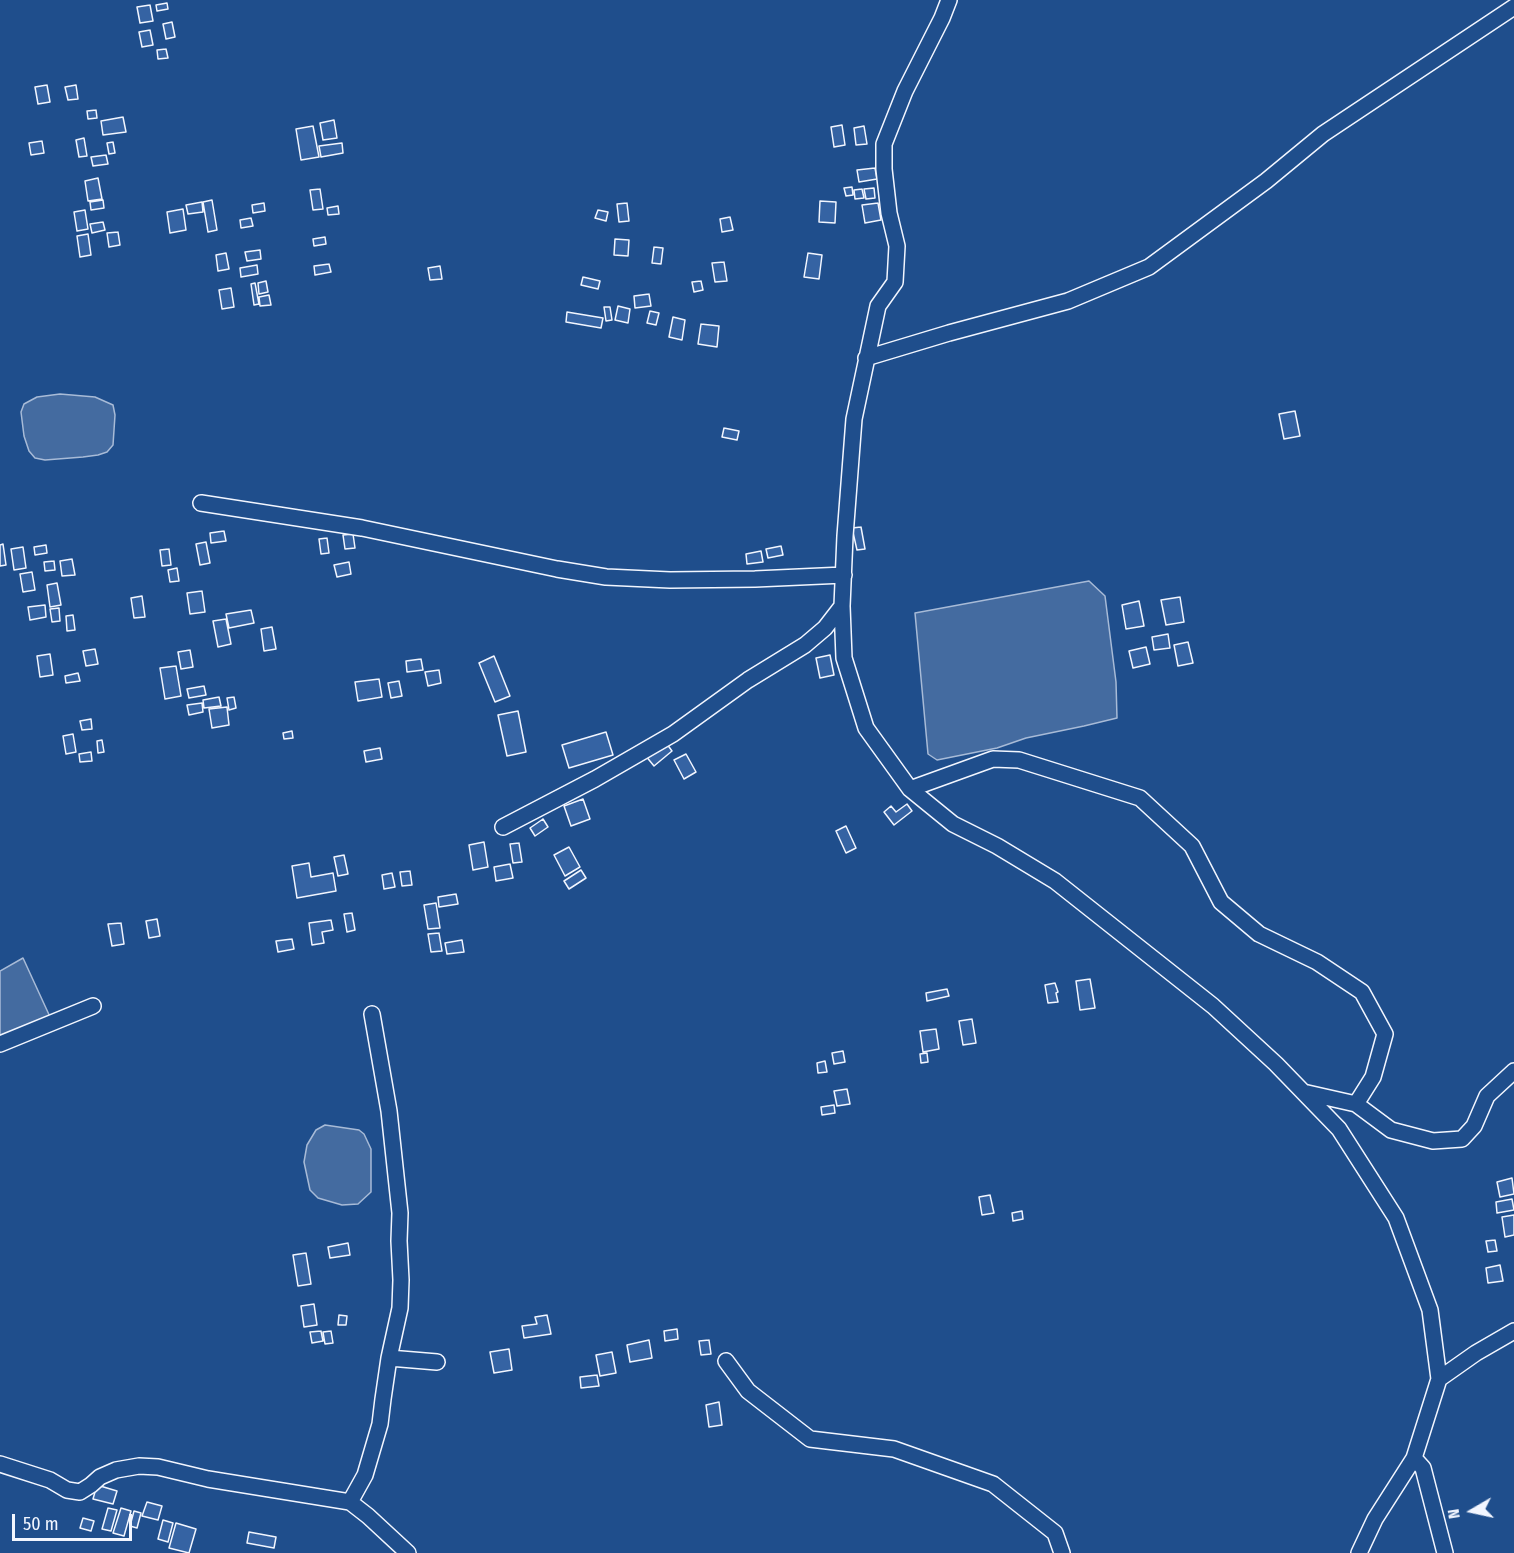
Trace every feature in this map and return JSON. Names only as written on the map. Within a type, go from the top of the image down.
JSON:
[{"type":"street","points":[[949,0],[904,91],[884,144],[884,169],[889,213],[897,246],[895,282],[878,306],[854,419],[842,606],[844,658],[866,728],[910,789],[953,824],[997,846],[1055,881],[1214,1006],[1276,1064],[1339,1129],[1396,1218],[1430,1310],[1439,1379],[1414,1458],[1375,1519],[1359,1553]]},
{"type":"street","points":[[866,358],[1068,301],[1149,267],[1266,181],[1323,134],[1514,7]]},
{"type":"street","points":[[201,503],[362,528],[557,569],[606,577],[670,580],[844,575]]},
{"type":"street","points":[[503,827],[595,779],[673,734],[748,680],[805,645],[825,628],[842,606]]},
{"type":"street","points":[[910,789],[993,759],[1018,760],[1140,798],[1192,846],[1221,902],[1259,934],[1317,962],[1362,992],[1385,1034],[1373,1077],[1356,1104]]},
{"type":"street","points":[[0,1044],[93,1006]]},
{"type":"street","points":[[350,1502],[365,1475],[380,1424],[389,1358],[400,1308],[400,1213],[389,1111],[372,1014]]},
{"type":"street","points":[[1303,1092],[1356,1104],[1391,1130],[1433,1141],[1462,1139],[1474,1125],[1487,1096],[1514,1071]]},
{"type":"street","points":[[1439,1379],[1476,1353],[1514,1331]]},
{"type":"street","points":[[389,1358],[437,1362]]},
{"type":"street","points":[[726,1361],[748,1391],[810,1439],[894,1449],[993,1484],[1054,1533],[1062,1553]]},
{"type":"street","points":[[1414,1458],[1423,1468],[1445,1553]]},
{"type":"street","points":[[0,1464],[50,1480],[68,1490],[80,1492],[100,1477],[116,1470],[139,1466],[158,1467],[208,1479],[350,1502],[408,1553]]},
{"type":"water","points":[[60,394],[95,397],[113,405],[115,415],[113,445],[107,452],[83,457],[45,460],[35,458],[29,451],[24,436],[21,412],[24,404],[37,397]]},
{"type":"water","points":[[1089,581],[1105,596],[1116,682],[1117,718],[1026,738],[997,748],[937,760],[928,754],[915,613]]},
{"type":"water","points":[[23,958],[51,1019],[0,1036],[0,971]]},
{"type":"water","points":[[325,1125],[359,1130],[364,1134],[371,1149],[371,1192],[358,1204],[342,1205],[318,1198],[310,1190],[304,1162],[307,1145],[316,1130]]},
{"type":"building","points":[[167,3],[168,9],[157,11],[156,5]]},
{"type":"building","points":[[150,5],[153,21],[140,23],[137,7]]},
{"type":"building","points":[[172,22],[175,37],[166,39],[163,24]]},
{"type":"building","points":[[150,30],[153,45],[142,47],[139,32]]},
{"type":"building","points":[[166,49],[168,58],[158,59],[157,50]]},
{"type":"building","points":[[47,85],[50,102],[38,104],[35,87]]},
{"type":"building","points":[[76,85],[78,99],[68,100],[65,87]]},
{"type":"building","points":[[96,110],[97,118],[88,119],[87,111]]},
{"type":"building","points":[[123,117],[126,132],[103,135],[101,121]]},
{"type":"building","points":[[334,120],[337,138],[323,140],[320,123]]},
{"type":"building","points":[[842,125],[845,145],[834,147],[831,127]]},
{"type":"building","points":[[313,126],[319,157],[301,160],[296,129]]},
{"type":"building","points":[[864,126],[867,144],[856,145],[854,128]]},
{"type":"building","points":[[84,138],[87,156],[79,157],[76,140]]},
{"type":"building","points":[[42,141],[44,153],[31,155],[29,143]]},
{"type":"building","points":[[113,142],[115,153],[109,154],[107,143]]},
{"type":"building","points":[[342,143],[343,153],[321,157],[319,146]]},
{"type":"building","points":[[106,155],[108,164],[93,166],[91,157]]},
{"type":"building","points":[[875,168],[877,179],[859,182],[857,170]]},
{"type":"building","points":[[98,178],[102,199],[88,201],[85,181]]},
{"type":"building","points":[[852,187],[853,195],[846,196],[844,188]]},
{"type":"building","points":[[874,188],[875,198],[866,199],[864,189]]},
{"type":"building","points":[[320,189],[323,209],[313,210],[310,190]]},
{"type":"building","points":[[862,189],[864,198],[855,199],[854,190]]},
{"type":"building","points":[[103,200],[104,208],[91,210],[90,202]]},
{"type":"building","points":[[212,200],[217,230],[208,232],[203,202]]},
{"type":"building","points":[[820,201],[836,202],[835,223],[819,222]]},
{"type":"building","points":[[202,202],[203,212],[188,214],[186,205]]},
{"type":"building","points":[[264,203],[265,211],[253,213],[252,205]]},
{"type":"building","points":[[627,203],[629,221],[619,222],[617,204]]},
{"type":"building","points":[[878,203],[881,220],[865,223],[862,205]]},
{"type":"building","points":[[338,206],[339,214],[328,215],[327,208]]},
{"type":"building","points":[[183,209],[186,230],[170,233],[167,212]]},
{"type":"building","points":[[85,210],[88,229],[77,231],[74,212]]},
{"type":"building","points":[[598,210],[608,212],[606,221],[595,218]]},
{"type":"building","points":[[730,217],[733,230],[722,232],[720,219]]},
{"type":"building","points":[[251,218],[253,226],[241,228],[240,220]]},
{"type":"building","points":[[103,222],[105,230],[92,233],[90,224]]},
{"type":"building","points":[[118,232],[120,245],[109,247],[107,233]]},
{"type":"building","points":[[88,234],[91,255],[80,257],[77,236]]},
{"type":"building","points":[[325,237],[326,244],[314,246],[313,239]]},
{"type":"building","points":[[615,239],[629,240],[628,256],[614,255]]},
{"type":"building","points":[[654,247],[663,248],[661,264],[652,263]]},
{"type":"building","points":[[260,250],[261,259],[247,261],[245,252]]},
{"type":"building","points":[[226,253],[229,269],[218,271],[216,255]]},
{"type":"building","points":[[808,253],[822,255],[819,279],[804,277]]},
{"type":"building","points":[[724,262],[727,281],[715,282],[712,263]]},
{"type":"building","points":[[329,264],[331,272],[315,275],[314,266]]},
{"type":"building","points":[[257,265],[258,274],[241,277],[240,268]]},
{"type":"building","points":[[440,266],[442,279],[430,280],[428,268]]},
{"type":"building","points":[[583,277],[600,281],[598,289],[581,285]]},
{"type":"building","points":[[266,281],[268,292],[259,294],[258,283]]},
{"type":"building","points":[[701,281],[703,290],[694,292],[692,282]]},
{"type":"building","points":[[255,283],[259,304],[254,305],[251,284]]},
{"type":"building","points":[[231,288],[234,307],[222,309],[219,290]]},
{"type":"building","points":[[649,294],[651,306],[635,308],[634,296]]},
{"type":"building","points":[[269,295],[271,305],[260,306],[259,297]]},
{"type":"building","points":[[618,306],[630,309],[628,323],[615,320]]},
{"type":"building","points":[[604,307],[610,307],[612,320],[606,321]]},
{"type":"building","points":[[650,311],[659,313],[656,325],[647,323]]},
{"type":"building","points":[[567,312],[603,318],[601,328],[566,322]]},
{"type":"building","points":[[673,317],[685,320],[682,340],[669,337]]},
{"type":"building","points":[[701,324],[719,326],[717,347],[698,344]]},
{"type":"building","points":[[1295,411],[1300,436],[1284,439],[1279,414]]},
{"type":"building","points":[[724,428],[739,431],[737,440],[722,437]]},
{"type":"building","points":[[861,527],[865,549],[857,550],[852,528]]},
{"type":"building","points":[[224,531],[226,541],[211,543],[210,533]]},
{"type":"building","points":[[353,534],[355,548],[345,549],[343,535]]},
{"type":"building","points":[[327,538],[329,553],[321,554],[319,539]]},
{"type":"building","points":[[206,542],[210,563],[200,565],[196,544]]},
{"type":"building","points":[[3,544],[6,565],[0,566],[0,545]]},
{"type":"building","points":[[46,545],[47,553],[35,555],[34,547]]},
{"type":"building","points":[[781,546],[783,555],[768,558],[766,549]]},
{"type":"building","points":[[23,547],[26,568],[14,570],[11,549]]},
{"type":"building","points":[[169,549],[171,565],[162,566],[160,550]]},
{"type":"building","points":[[761,551],[763,562],[747,564],[746,554]]},
{"type":"building","points":[[72,559],[75,575],[62,576],[60,561]]},
{"type":"building","points":[[54,561],[55,570],[45,571],[44,562]]},
{"type":"building","points":[[349,562],[351,574],[337,577],[334,565]]},
{"type":"building","points":[[177,568],[179,581],[170,582],[168,570]]},
{"type":"building","points":[[32,572],[35,590],[23,592],[20,574]]},
{"type":"building","points":[[57,583],[61,605],[50,607],[47,585]]},
{"type":"building","points":[[202,591],[205,612],[190,614],[187,593]]},
{"type":"building","points":[[142,596],[145,617],[134,618],[131,598]]},
{"type":"building","points":[[1180,597],[1184,622],[1166,625],[1161,600]]},
{"type":"building","points":[[1139,601],[1144,626],[1126,629],[1122,605]]},
{"type":"building","points":[[45,605],[46,617],[30,620],[28,607]]},
{"type":"building","points":[[59,608],[60,621],[52,622],[50,609]]},
{"type":"building","points":[[251,610],[254,623],[229,628],[226,614]]},
{"type":"building","points":[[73,615],[75,630],[67,631],[66,616]]},
{"type":"building","points":[[226,619],[231,644],[218,647],[213,621]]},
{"type":"building","points":[[272,627],[276,649],[264,651],[261,629]]},
{"type":"building","points":[[1168,634],[1170,648],[1154,650],[1152,637]]},
{"type":"building","points":[[1188,642],[1193,663],[1178,666],[1174,645]]},
{"type":"building","points":[[1146,647],[1150,664],[1133,668],[1129,651]]},
{"type":"building","points":[[95,649],[98,664],[86,666],[83,651]]},
{"type":"building","points":[[190,650],[193,667],[181,669],[178,652]]},
{"type":"building","points":[[50,654],[53,675],[40,677],[37,656]]},
{"type":"building","points":[[830,655],[834,675],[820,678],[816,658]]},
{"type":"building","points":[[494,656],[510,696],[495,702],[479,663]]},
{"type":"building","points":[[421,659],[423,670],[407,672],[406,661]]},
{"type":"building","points":[[176,666],[181,696],[165,699],[160,668]]},
{"type":"building","points":[[439,670],[441,683],[428,686],[425,672]]},
{"type":"building","points":[[78,673],[80,681],[66,683],[65,676]]},
{"type":"building","points":[[379,679],[382,697],[358,701],[355,682]]},
{"type":"building","points":[[399,681],[402,696],[391,698],[388,683]]},
{"type":"building","points":[[204,686],[206,695],[189,698],[187,689]]},
{"type":"building","points":[[219,697],[221,706],[204,708],[203,700]]},
{"type":"building","points":[[234,697],[236,708],[229,710],[227,698]]},
{"type":"building","points":[[202,703],[203,712],[189,715],[187,705]]},
{"type":"building","points":[[227,707],[229,725],[212,728],[209,709]]},
{"type":"building","points":[[518,711],[526,752],[507,756],[498,715]]},
{"type":"building","points":[[91,719],[92,729],[82,730],[80,721]]},
{"type":"building","points":[[292,731],[293,738],[284,739],[283,733]]},
{"type":"building","points":[[606,732],[613,755],[569,768],[562,745]]},
{"type":"building","points":[[73,734],[76,752],[66,754],[63,736]]},
{"type":"building","points":[[102,740],[104,752],[98,753],[97,741]]},
{"type":"building","points":[[664,740],[672,751],[654,766],[645,755]]},
{"type":"building","points":[[380,748],[382,759],[366,762],[364,751]]},
{"type":"building","points":[[91,752],[92,761],[80,762],[79,754]]},
{"type":"building","points":[[686,754],[696,772],[684,779],[674,760]]},
{"type":"building","points":[[583,799],[590,819],[571,826],[564,806]]},
{"type":"building","points":[[907,804],[912,811],[894,825],[884,812],[891,806],[896,812]]},
{"type":"building","points":[[543,819],[548,827],[535,836],[530,828]]},
{"type":"building","points":[[846,826],[856,848],[846,853],[836,831]]},
{"type":"building","points":[[484,842],[488,867],[473,870],[469,845]]},
{"type":"building","points":[[519,843],[522,862],[513,863],[510,844]]},
{"type":"building","points":[[569,847],[580,867],[565,876],[554,855]]},
{"type":"building","points":[[344,855],[348,874],[338,876],[334,857]]},
{"type":"building","points":[[309,863],[311,877],[333,873],[336,891],[297,898],[292,866]]},
{"type":"building","points":[[510,864],[513,878],[496,881],[494,867]]},
{"type":"building","points":[[581,870],[586,878],[569,889],[564,881]]},
{"type":"building","points":[[410,871],[412,885],[402,886],[400,872]]},
{"type":"building","points":[[392,873],[395,887],[384,889],[382,875]]},
{"type":"building","points":[[456,894],[458,904],[439,907],[438,897]]},
{"type":"building","points":[[436,903],[440,928],[428,929],[424,905]]},
{"type":"building","points":[[352,913],[355,930],[347,932],[344,914]]},
{"type":"building","points":[[157,919],[160,936],[149,938],[146,921]]},
{"type":"building","points":[[331,920],[333,930],[322,932],[324,943],[312,945],[309,923]]},
{"type":"building","points":[[121,923],[124,944],[112,946],[108,924]]},
{"type":"building","points":[[439,933],[442,951],[431,952],[428,934]]},
{"type":"building","points":[[292,939],[294,949],[278,952],[276,941]]},
{"type":"building","points":[[462,940],[464,952],[447,954],[445,943]]},
{"type":"building","points":[[1090,979],[1095,1008],[1080,1010],[1076,981]]},
{"type":"building","points":[[1055,983],[1058,1002],[1048,1003],[1045,985]]},
{"type":"building","points":[[947,989],[949,996],[927,1001],[926,993]]},
{"type":"building","points":[[972,1019],[976,1043],[963,1045],[959,1021]]},
{"type":"building","points":[[936,1029],[939,1049],[923,1052],[920,1031]]},
{"type":"building","points":[[843,1051],[845,1062],[834,1064],[832,1053]]},
{"type":"building","points":[[927,1053],[928,1062],[921,1063],[920,1054]]},
{"type":"building","points":[[825,1061],[827,1072],[818,1073],[817,1063]]},
{"type":"building","points":[[847,1089],[850,1104],[837,1106],[834,1091]]},
{"type":"building","points":[[834,1105],[835,1113],[822,1115],[821,1107]]},
{"type":"building","points":[[1512,1178],[1514,1194],[1500,1197],[1497,1182]]},
{"type":"building","points":[[990,1195],[994,1213],[982,1215],[979,1197]]},
{"type":"building","points":[[1512,1199],[1514,1210],[1497,1213],[1496,1202]]},
{"type":"building","points":[[1022,1211],[1023,1219],[1013,1221],[1012,1213]]},
{"type":"building","points":[[1514,1215],[1514,1235],[1505,1237],[1502,1217]]},
{"type":"building","points":[[1495,1240],[1497,1251],[1488,1252],[1486,1241]]},
{"type":"building","points":[[348,1243],[350,1255],[330,1258],[328,1247]]},
{"type":"building","points":[[306,1253],[311,1284],[298,1286],[293,1255]]},
{"type":"building","points":[[1500,1265],[1503,1281],[1488,1283],[1486,1268]]},
{"type":"building","points":[[314,1304],[317,1325],[304,1327],[301,1306]]},
{"type":"building","points":[[339,1315],[347,1316],[346,1325],[338,1325]]},
{"type":"building","points":[[547,1315],[551,1334],[524,1338],[522,1326],[537,1324],[535,1317]]},
{"type":"building","points":[[677,1329],[678,1339],[665,1341],[664,1331]]},
{"type":"building","points":[[321,1331],[323,1341],[312,1343],[310,1332]]},
{"type":"building","points":[[331,1331],[333,1343],[325,1344],[323,1332]]},
{"type":"building","points":[[649,1340],[652,1358],[630,1362],[627,1345]]},
{"type":"building","points":[[709,1340],[711,1354],[701,1355],[699,1341]]},
{"type":"building","points":[[509,1349],[512,1370],[494,1373],[490,1352]]},
{"type":"building","points":[[612,1352],[616,1373],[600,1376],[596,1355]]},
{"type":"building","points":[[597,1375],[599,1386],[581,1388],[580,1377]]},
{"type":"building","points":[[719,1402],[722,1425],[709,1427],[706,1405]]},
{"type":"building","points":[[97,1485],[117,1491],[113,1504],[93,1499]]},
{"type":"building","points":[[147,1502],[162,1506],[158,1520],[142,1516]]},
{"type":"building","points":[[108,1508],[117,1510],[111,1531],[102,1529]]},
{"type":"building","points":[[121,1508],[131,1511],[124,1536],[113,1533]]},
{"type":"building","points":[[134,1511],[141,1513],[137,1528],[130,1526]]},
{"type":"building","points":[[83,1518],[94,1521],[91,1531],[80,1528]]},
{"type":"building","points":[[163,1520],[173,1523],[168,1542],[158,1539]]},
{"type":"building","points":[[176,1523],[196,1529],[189,1553],[169,1548]]},
{"type":"building","points":[[249,1532],[276,1537],[274,1548],[247,1543]]}]
